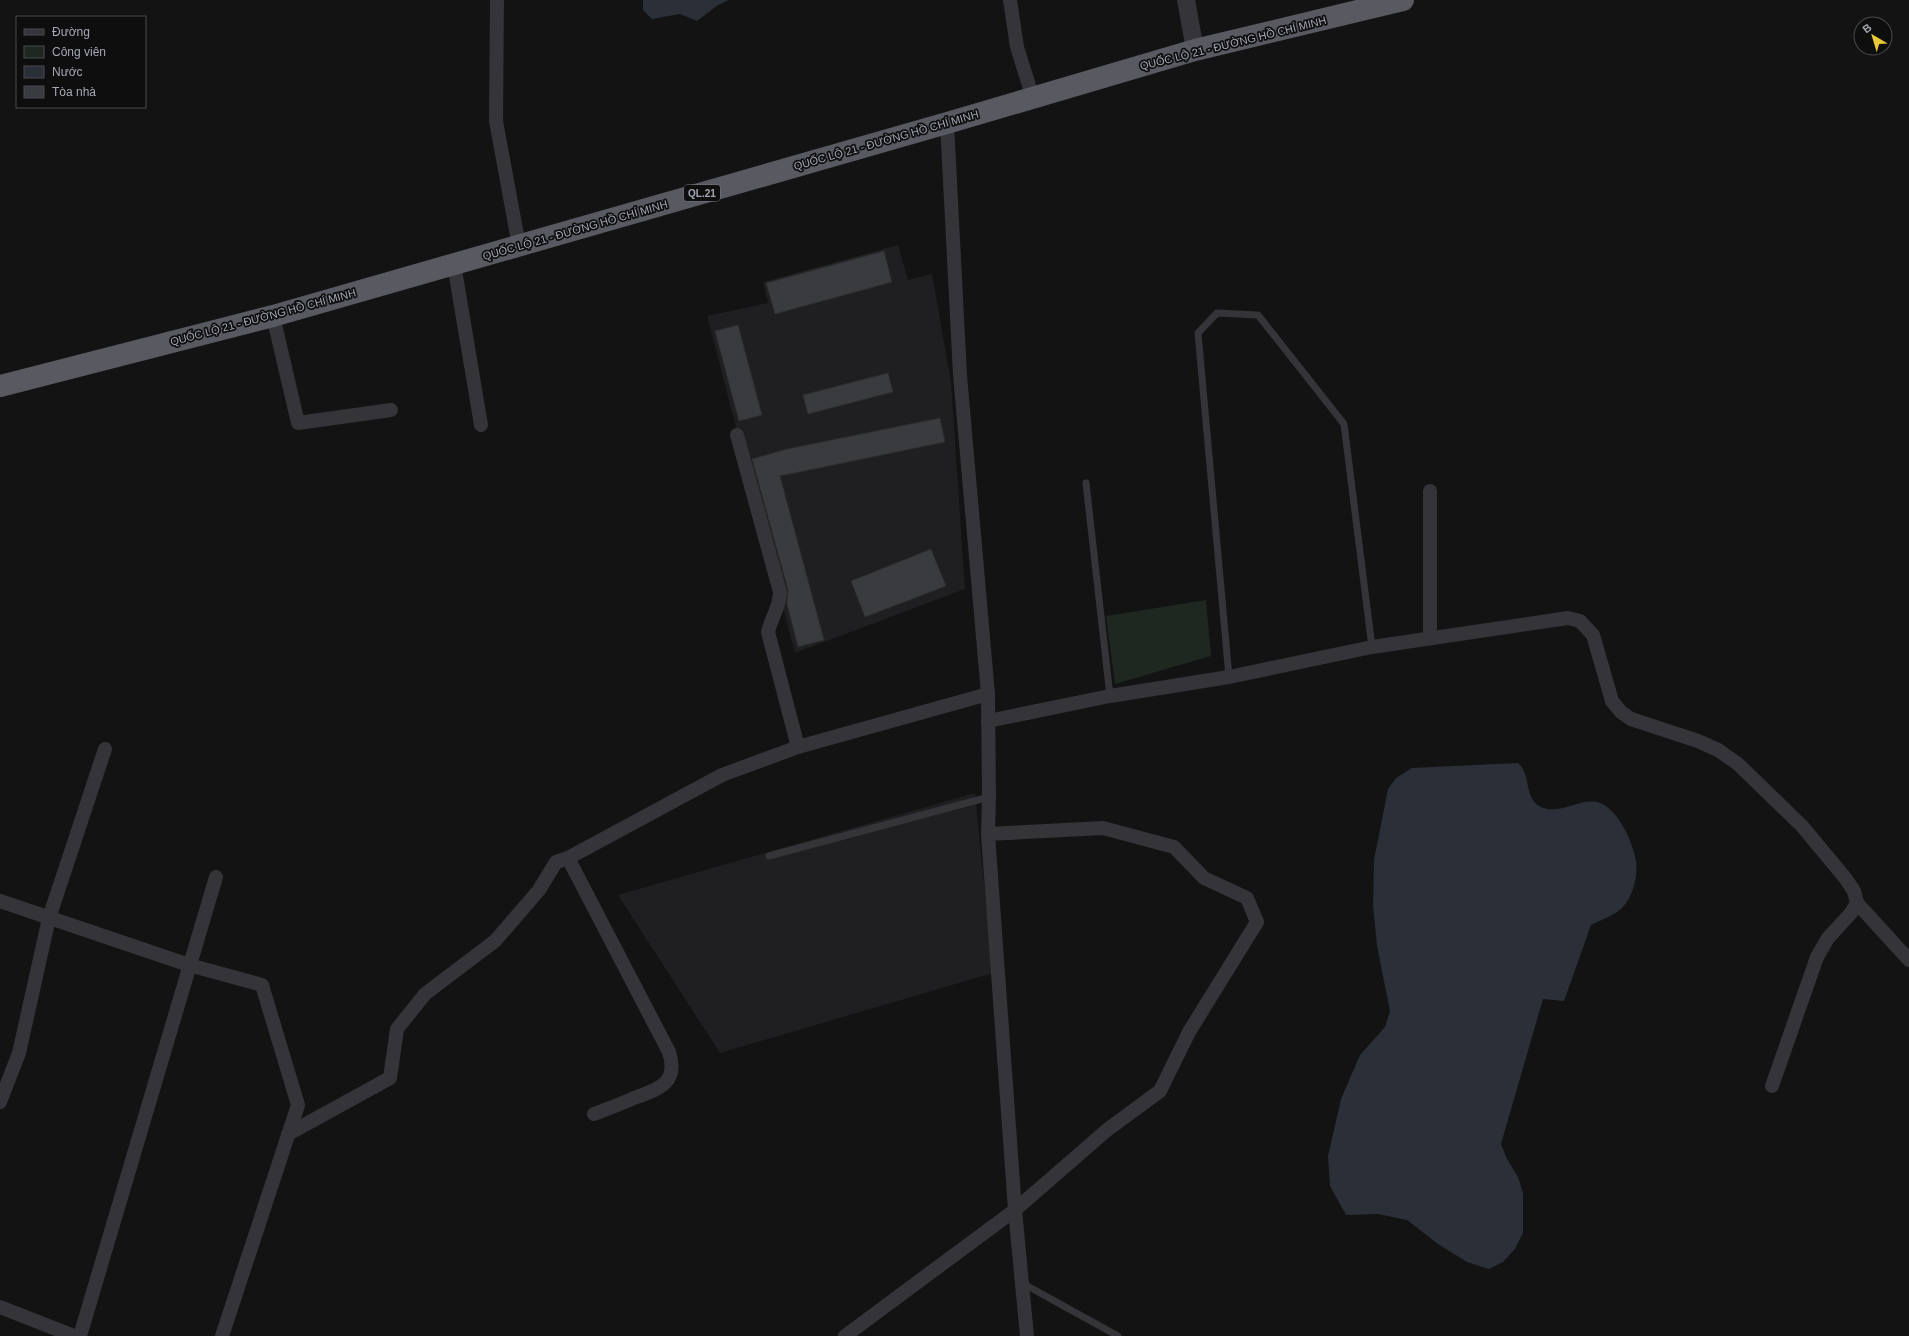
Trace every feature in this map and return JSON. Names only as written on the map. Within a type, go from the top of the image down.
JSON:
[{"type":"highway","name":"QUỐC LỘ 21 - ĐƯỜNG HỒ CHÍ MINH","points":[[0,386],[273,316],[947,123],[1195,50],[1403,0]]},
{"type":"street","points":[[497,0],[496,121],[519,246]]},
{"type":"street","points":[[1010,0],[1017,47],[1033,98]]},
{"type":"street","points":[[1186,0],[1195,50]]},
{"type":"street","points":[[947,123],[960,375],[988,694],[988,834],[1015,1210],[1027,1336]]},
{"type":"street","points":[[454,264],[481,425]]},
{"type":"street","points":[[273,316],[298,423],[391,410]]},
{"type":"street","points":[[737,435],[780,592],[778,606],[768,632],[798,747]]},
{"type":"street","points":[[1430,491],[1430,637]]},
{"type":"street","points":[[988,722],[1110,696],[1229,677],[1372,647],[1430,637],[1568,618],[1580,621],[1593,636],[1612,701],[1621,712],[1631,719],[1698,741],[1718,750],[1738,764],[1802,826],[1846,879],[1854,891],[1858,903],[1909,960]]},
{"type":"street","points":[[288,1134],[390,1078],[397,1029],[425,994],[495,941],[539,890],[556,862],[568,858],[722,775],[798,747],[988,694]]},
{"type":"street","points":[[0,1102],[19,1053],[48,918],[105,748]]},
{"type":"street","points":[[845,1336],[1015,1210],[1107,1130],[1160,1091],[1189,1032],[1257,922],[1247,898],[1204,878],[1174,847],[1103,828],[988,834]]},
{"type":"street","points":[[568,858],[670,1052],[673,1064],[671,1074],[660,1089],[594,1114]]},
{"type":"street","points":[[80,1336],[216,877]]},
{"type":"street","points":[[0,901],[189,965],[262,985],[298,1105],[222,1336]]},
{"type":"street","points":[[1772,1086],[1817,958],[1828,938],[1858,903]]},
{"type":"street","points":[[0,1307],[74,1336]]},
{"type":"lane","points":[[1229,677],[1198,333],[1217,313],[1258,314],[1344,424],[1372,647]]},
{"type":"lane","points":[[1086,483],[1110,696]]},
{"type":"lane","points":[[769,856],[989,797]]},
{"type":"lane","points":[[1022,1282],[1118,1336]]},
{"type":"shaded area","points":[[898,245],[908,280],[932,274],[951,382],[965,589],[795,653],[707,316],[768,303],[763,282]]},
{"type":"shaded area","points":[[975,793],[993,973],[720,1053],[618,895]]},
{"type":"green space","points":[[1206,600],[1211,656],[1115,684],[1106,616]]},
{"type":"water","points":[[643,0],[729,0],[718,5],[697,21],[680,14],[652,19],[643,10]]},
{"type":"water","points":[[1518,763],[1525,774],[1532,798],[1535,803],[1541,807],[1556,809],[1585,802],[1593,802],[1600,803],[1613,812],[1624,828],[1632,845],[1636,861],[1636,873],[1632,892],[1623,907],[1612,915],[1591,925],[1564,1001],[1543,999],[1501,1144],[1507,1159],[1518,1177],[1523,1193],[1523,1233],[1515,1249],[1503,1262],[1489,1269],[1467,1262],[1438,1244],[1407,1220],[1378,1214],[1346,1215],[1330,1186],[1328,1156],[1341,1099],[1360,1055],[1385,1027],[1390,1011],[1377,946],[1373,906],[1374,860],[1388,789],[1396,778],[1412,768]]},
{"type":"building","points":[[884,251],[892,282],[775,314],[766,283]]},
{"type":"building","points":[[738,325],[762,415],[739,421],[715,331]]},
{"type":"building","points":[[888,373],[893,392],[808,414],[803,395]]},
{"type":"building","points":[[940,418],[945,442],[780,476],[824,640],[798,647],[787,604],[788,590],[752,459],[787,449]]},
{"type":"building","points":[[931,549],[946,586],[865,617],[851,581]]}]
